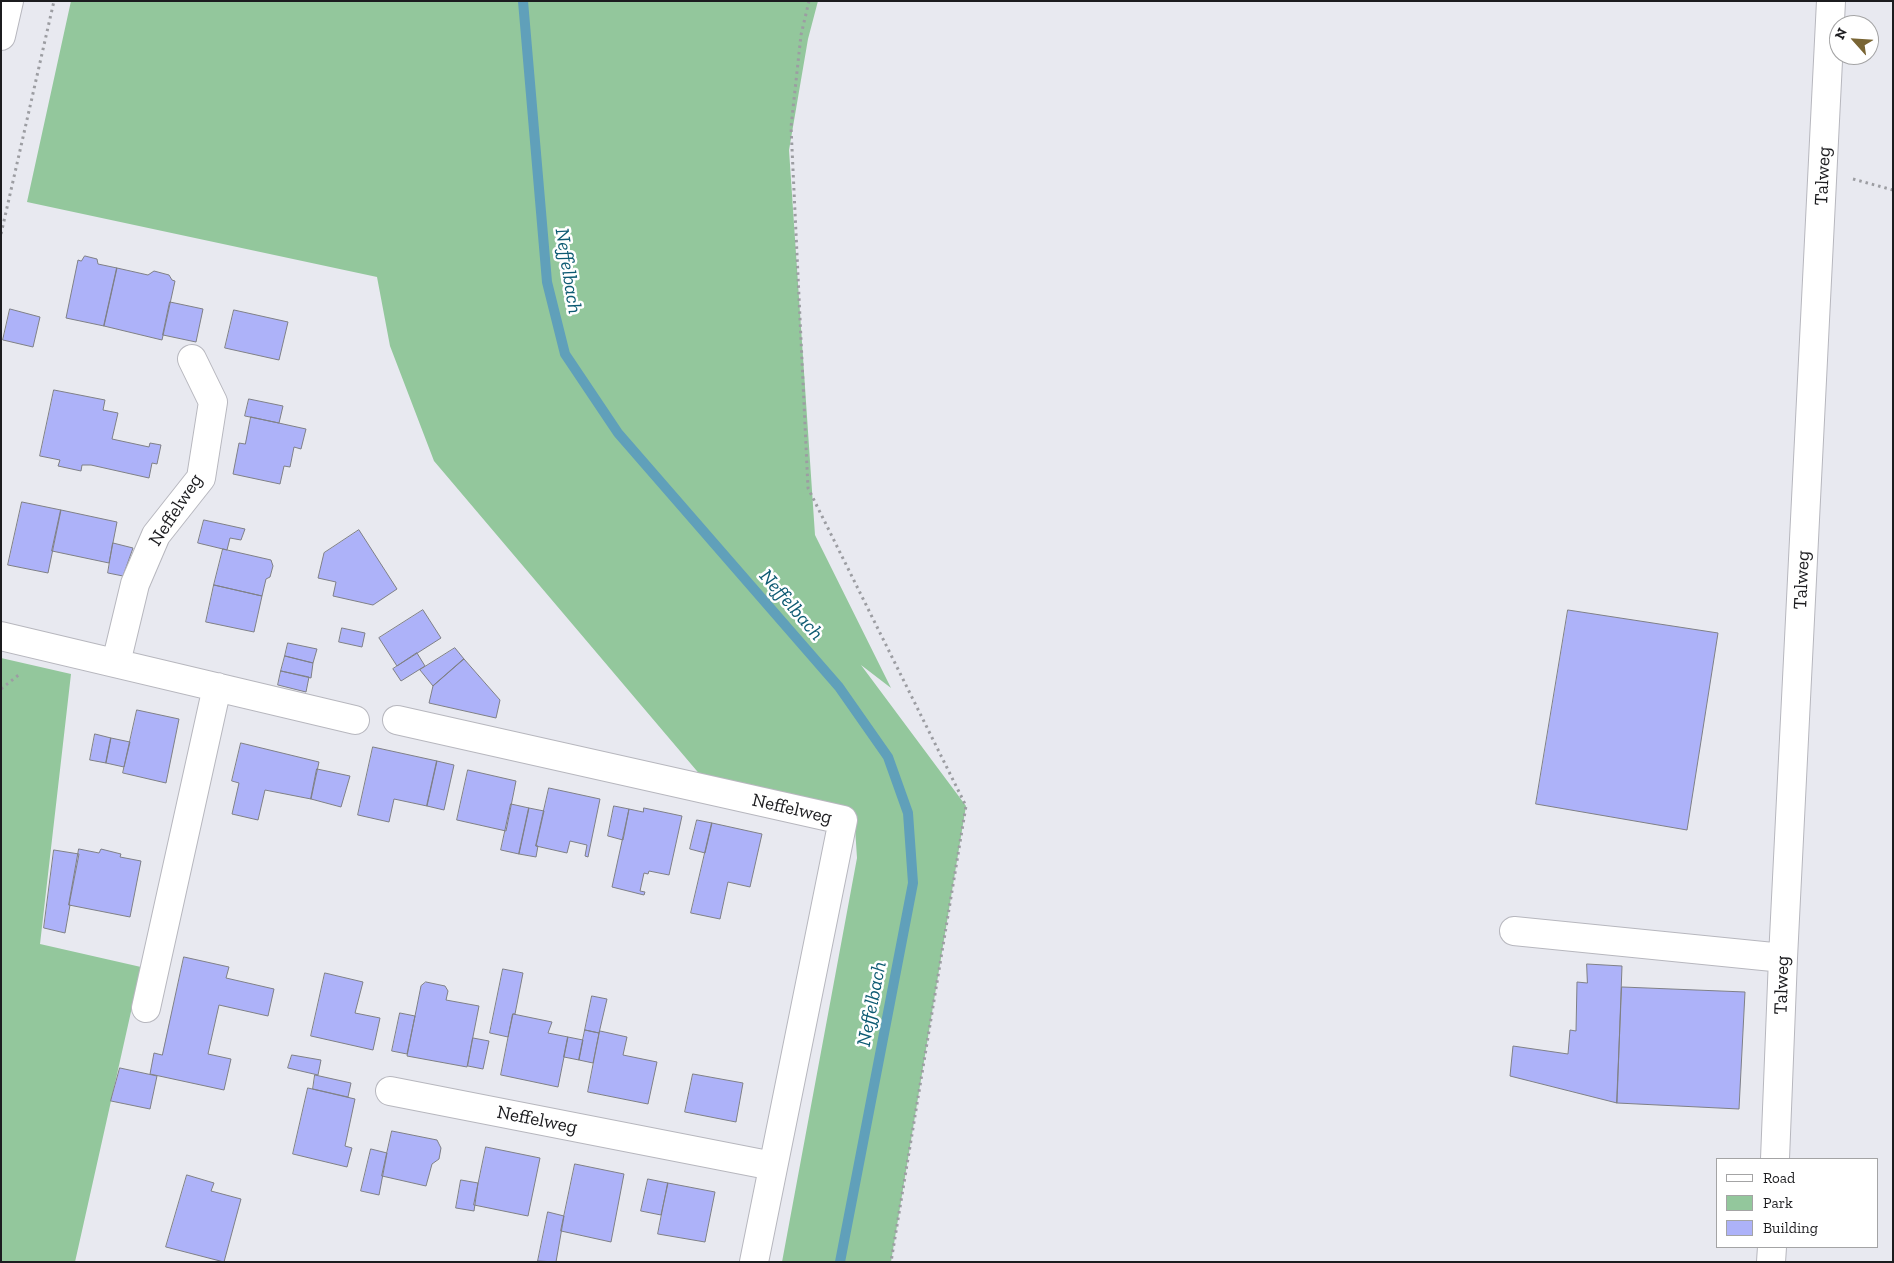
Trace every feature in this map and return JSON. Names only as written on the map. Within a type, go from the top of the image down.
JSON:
[{"type":"street","points":[[1,36],[9,1]]},
{"type":"street","name":"Talweg","points":[[1775,1158],[1783,958],[1831,1]]},
{"type":"street","name":"Neffelweg","points":[[116,663],[135,584],[156,535],[201,478],[213,402],[192,358]]},
{"type":"street","points":[[1,636],[354,720]]},
{"type":"street","points":[[146,1008],[217,687]]},
{"type":"street","name":"Neffelweg","points":[[397,720],[843,820],[754,1262]]},
{"type":"street","points":[[1514,931],[1783,958]]},
{"type":"street","name":"Neffelweg","points":[[390,1091],[772,1166]]},
{"type":"street","points":[[1771,1262],[1772,1248]]},
{"type":"path","points":[[1,234],[54,1]]},
{"type":"path","points":[[809,1],[801,35],[791,127],[808,488],[966,806],[891,1262]]},
{"type":"path","points":[[1824,170],[1893,190]]},
{"type":"green space","points":[[71,1],[818,1],[808,39],[789,150],[815,535],[891,688],[861,665],[966,806],[891,1262],[782,1262],[857,858],[854,812],[702,777],[434,461],[390,346],[377,277],[27,202]]},
{"type":"green space","points":[[1,658],[71,674],[40,944],[141,967],[75,1262],[1,1262]]},
{"type":"building","points":[[85,256],[97,259],[98,264],[117,268],[104,326],[66,318],[78,260],[81,261]]},
{"type":"building","points":[[117,268],[148,275],[154,271],[169,275],[175,281],[162,340],[104,326]]},
{"type":"building","points":[[170,302],[203,309],[196,342],[163,335]]},
{"type":"building","points":[[10,309],[40,317],[33,347],[3,340]]},
{"type":"building","points":[[234,310],[288,322],[279,360],[225,348]]},
{"type":"building","points":[[54,390],[105,400],[103,410],[118,413],[112,439],[149,447],[150,443],[161,445],[157,464],[152,463],[149,478],[91,465],[82,465],[81,471],[58,466],[60,460],[40,456]]},
{"type":"building","points":[[249,399],[283,406],[279,423],[245,416]]},
{"type":"building","points":[[251,417],[306,429],[301,449],[294,447],[290,467],[284,466],[280,484],[233,474],[239,443],[245,444]]},
{"type":"building","points":[[22,502],[61,510],[48,573],[8,565]]},
{"type":"building","points":[[61,510],[117,522],[109,563],[52,551]]},
{"type":"building","points":[[204,520],[245,529],[241,540],[230,538],[227,550],[198,543]]},
{"type":"building","points":[[359,530],[397,589],[373,605],[333,596],[336,582],[318,578],[324,553]]},
{"type":"building","points":[[113,543],[133,548],[123,576],[108,573]]},
{"type":"building","points":[[223,549],[271,560],[273,566],[270,577],[266,579],[262,596],[214,585]]},
{"type":"building","points":[[214,585],[262,596],[254,632],[206,622]]},
{"type":"building","points":[[423,610],[441,638],[397,666],[379,638]]},
{"type":"building","points":[[1568,610],[1718,633],[1687,830],[1536,804]]},
{"type":"building","points":[[342,628],[365,633],[362,647],[339,642]]},
{"type":"building","points":[[288,643],[317,649],[313,663],[285,656]]},
{"type":"building","points":[[455,648],[464,659],[433,686],[420,670]]},
{"type":"building","points":[[417,653],[425,666],[401,681],[393,669]]},
{"type":"building","points":[[285,656],[313,663],[311,678],[281,671]]},
{"type":"building","points":[[464,659],[500,700],[496,718],[429,703],[433,686]]},
{"type":"building","points":[[281,671],[309,677],[306,692],[278,685]]},
{"type":"building","points":[[137,710],[179,719],[166,783],[123,773]]},
{"type":"building","points":[[95,734],[111,738],[106,763],[90,760]]},
{"type":"building","points":[[111,738],[130,742],[124,767],[106,763]]},
{"type":"building","points":[[241,743],[319,762],[311,799],[265,790],[258,820],[232,814],[239,783],[232,781]]},
{"type":"building","points":[[373,747],[437,761],[427,806],[394,799],[389,822],[358,815]]},
{"type":"building","points":[[437,761],[454,765],[444,810],[427,806]]},
{"type":"building","points":[[317,769],[350,776],[341,807],[311,799]]},
{"type":"building","points":[[468,770],[516,781],[506,831],[457,820]]},
{"type":"building","points":[[549,788],[600,799],[588,857],[585,856],[587,845],[570,841],[567,853],[536,846]]},
{"type":"building","points":[[511,804],[529,808],[519,854],[501,850]]},
{"type":"building","points":[[614,806],[629,809],[623,840],[608,836]]},
{"type":"building","points":[[529,808],[544,811],[536,846],[538,846],[536,857],[519,854]]},
{"type":"building","points":[[644,808],[682,816],[669,875],[649,871],[648,874],[644,873],[640,891],[645,892],[644,895],[612,887],[629,809],[643,812]]},
{"type":"building","points":[[697,820],[712,823],[705,853],[690,849]]},
{"type":"building","points":[[712,823],[762,834],[750,887],[728,882],[720,919],[691,913]]},
{"type":"building","points":[[79,849],[99,853],[101,849],[121,854],[120,857],[141,861],[130,917],[69,905]]},
{"type":"building","points":[[54,850],[79,854],[65,933],[44,928]]},
{"type":"building","points":[[184,957],[229,967],[226,978],[274,989],[268,1016],[219,1005],[208,1054],[231,1059],[224,1090],[150,1074],[154,1053],[162,1055]]},
{"type":"building","points":[[1587,964],[1622,966],[1617,1103],[1510,1076],[1513,1046],[1568,1054],[1570,1030],[1576,1031],[1577,982],[1587,983]]},
{"type":"building","points":[[503,969],[523,973],[515,1014],[513,1014],[508,1037],[490,1033]]},
{"type":"building","points":[[325,973],[363,982],[355,1013],[380,1018],[373,1050],[311,1036]]},
{"type":"building","points":[[426,982],[445,986],[448,991],[446,1000],[479,1006],[467,1067],[407,1056],[421,986]]},
{"type":"building","points":[[1622,987],[1745,992],[1739,1109],[1617,1103]]},
{"type":"building","points":[[592,996],[607,999],[599,1033],[585,1030]]},
{"type":"building","points":[[400,1013],[415,1016],[407,1054],[392,1051]]},
{"type":"building","points":[[513,1014],[552,1022],[548,1033],[568,1037],[558,1087],[501,1075]]},
{"type":"building","points":[[585,1030],[599,1033],[593,1063],[579,1060]]},
{"type":"building","points":[[600,1031],[627,1037],[623,1055],[657,1062],[648,1104],[588,1092]]},
{"type":"building","points":[[568,1037],[583,1040],[579,1060],[564,1057]]},
{"type":"building","points":[[473,1038],[489,1041],[483,1069],[468,1066]]},
{"type":"building","points":[[292,1055],[321,1060],[318,1075],[288,1068]]},
{"type":"building","points":[[120,1068],[157,1076],[150,1109],[111,1101]]},
{"type":"building","points":[[693,1074],[743,1083],[736,1122],[685,1112]]},
{"type":"building","points":[[315,1075],[351,1083],[348,1097],[313,1089]]},
{"type":"building","points":[[308,1088],[355,1099],[345,1146],[352,1148],[347,1167],[293,1154]]},
{"type":"building","points":[[392,1131],[437,1140],[441,1148],[439,1159],[432,1164],[426,1186],[382,1176]]},
{"type":"building","points":[[486,1147],[540,1158],[528,1216],[474,1205]]},
{"type":"building","points":[[371,1149],[387,1153],[379,1195],[361,1191]]},
{"type":"building","points":[[575,1164],[624,1174],[611,1242],[561,1231]]},
{"type":"building","points":[[187,1175],[214,1183],[211,1191],[241,1199],[224,1262],[166,1247]]},
{"type":"building","points":[[648,1179],[668,1183],[661,1215],[641,1211]]},
{"type":"building","points":[[461,1180],[478,1183],[474,1211],[456,1208]]},
{"type":"building","points":[[668,1183],[715,1192],[705,1242],[658,1234]]},
{"type":"building","points":[[548,1212],[564,1216],[556,1262],[538,1261]]},
{"type":"waterway","name":"Neffelbach","points":[[523,1],[547,282],[565,354],[618,433],[839,687],[888,757],[908,813],[913,883],[840,1262]]}]
